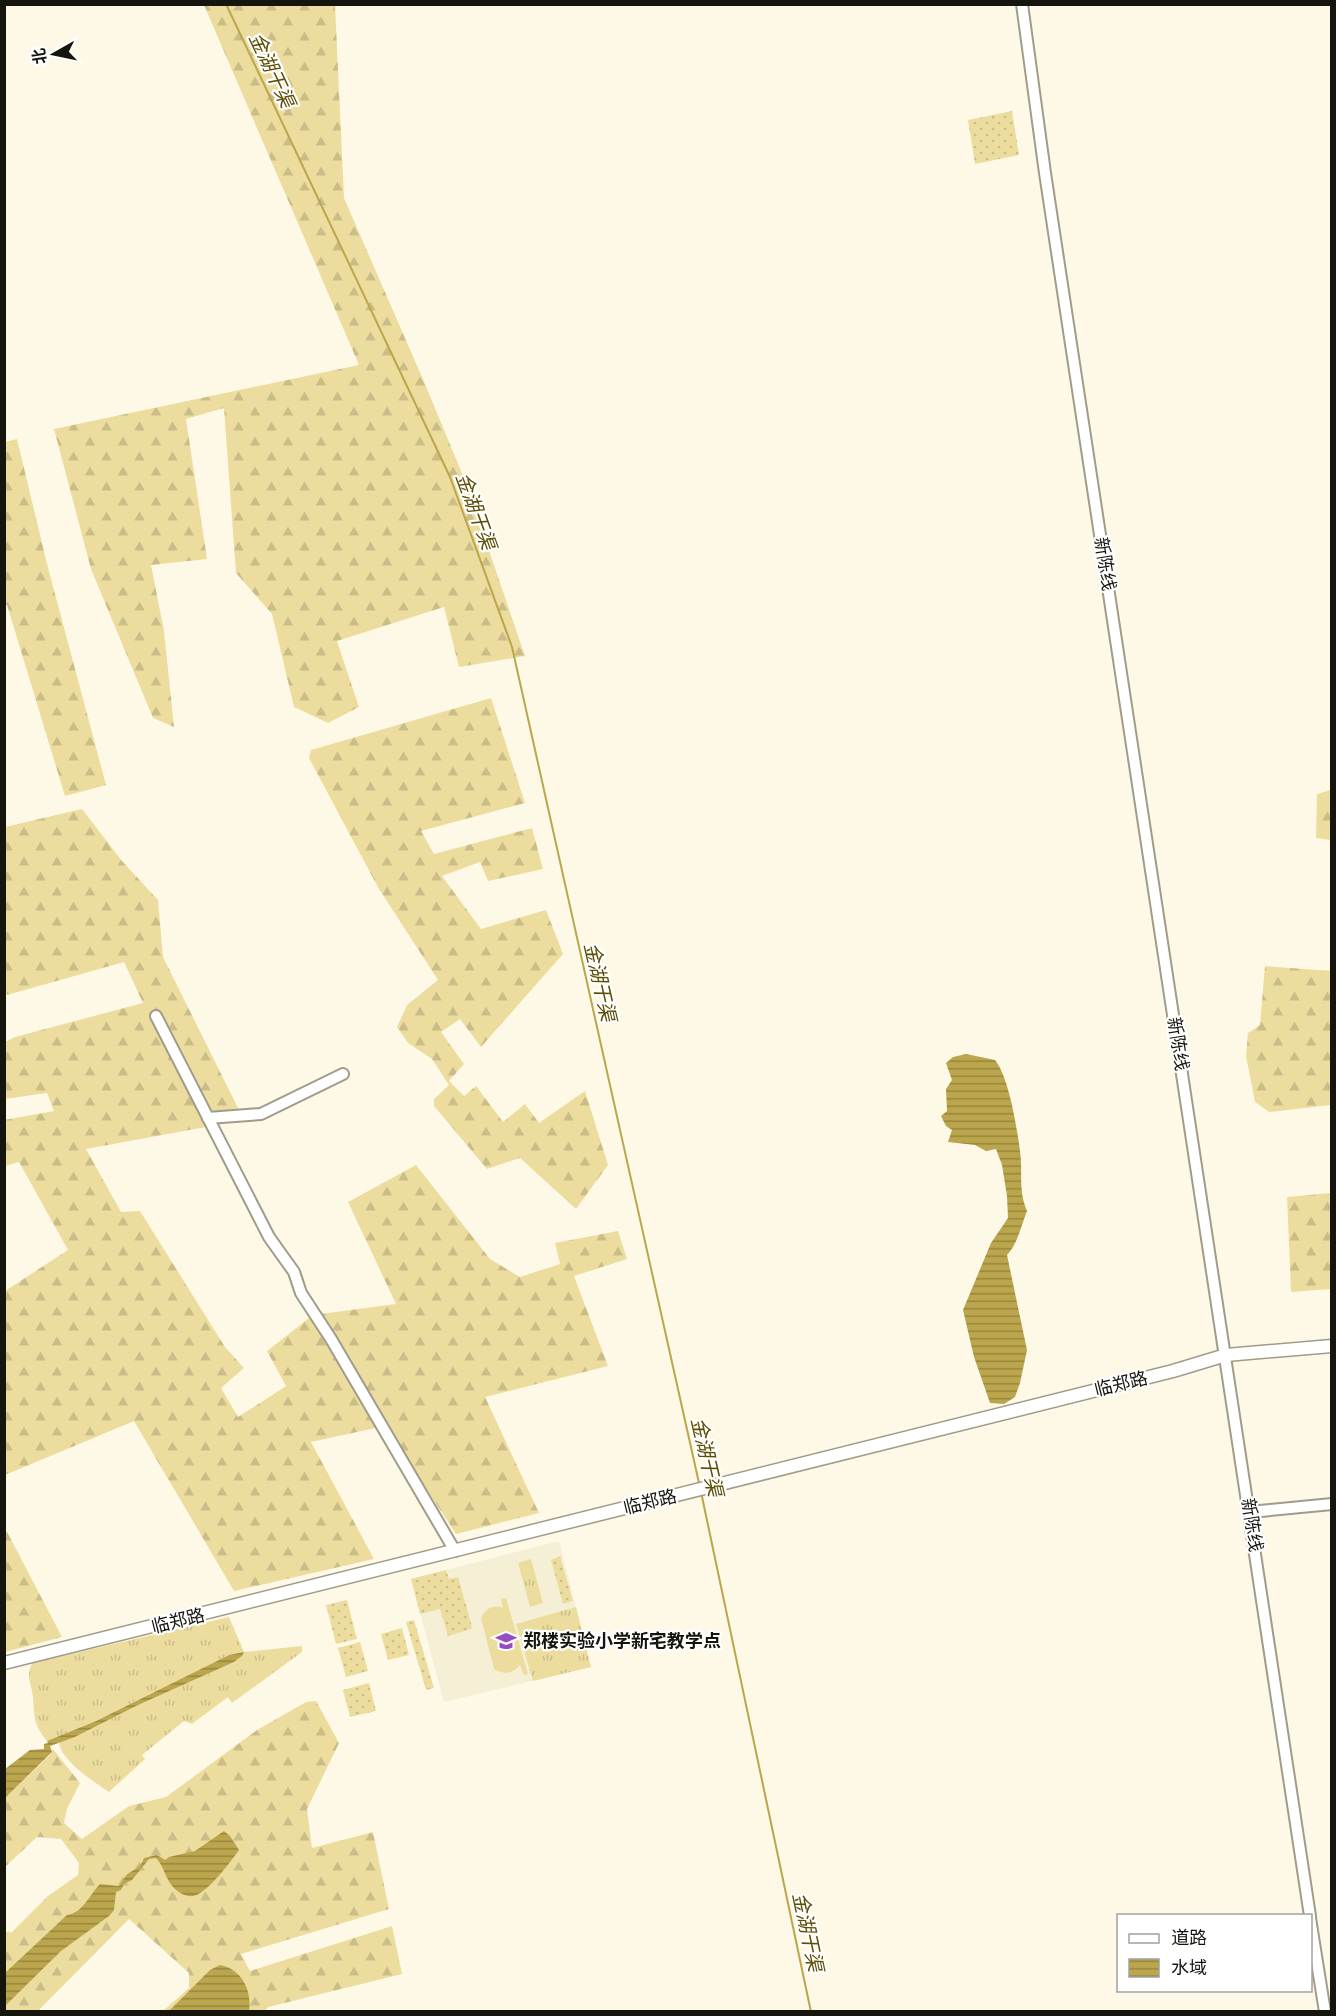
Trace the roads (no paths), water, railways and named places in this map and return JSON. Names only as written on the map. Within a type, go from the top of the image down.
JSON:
[{"type":"main road","name":"临郑路","points":[[4,1663],[1173,1371],[1226,1355],[1332,1346]]},
{"type":"street","name":"新陈线","points":[[1022,4],[1045,173],[1310,1914]]},
{"type":"street","points":[[156,1016],[269,1237],[294,1272],[301,1293],[337,1349],[455,1551]]},
{"type":"street","points":[[208,1118],[261,1114],[343,1074]]},
{"type":"street","points":[[1250,1512],[1332,1504]]},
{"type":"street","name":"新陈线","points":[[1312,1930],[1325,2012]]},
{"type":"water","points":[[966,1054],[995,1060],[1004,1078],[1017,1129],[1021,1181],[1027,1211],[1017,1240],[1007,1255],[1027,1350],[1015,1397],[1004,1404],[990,1403],[974,1357],[963,1310],[991,1243],[1008,1218],[1002,1165],[996,1149],[986,1151],[975,1145],[948,1142],[952,1130],[946,1126],[941,1116],[947,1111],[946,1089],[952,1080],[946,1063],[953,1057]]},
{"type":"water","points":[[244,1652],[234,1662],[136,1706],[75,1737],[50,1746],[52,1752],[5,1798],[5,1769],[30,1750],[44,1749],[47,1741],[96,1721],[229,1655]]},
{"type":"water","points":[[224,1831],[239,1850],[205,1890],[193,1896],[182,1894],[170,1883],[156,1858],[149,1859],[132,1880],[116,1892],[114,1910],[109,1916],[61,1951],[5,2006],[5,1973],[67,1915],[77,1911],[100,1884],[119,1886],[127,1874],[140,1865],[144,1858],[157,1855],[165,1860],[195,1851]]},
{"type":"water","points":[[220,1965],[234,1971],[244,1982],[249,1996],[249,2011],[169,2011],[210,1970]]},
{"type":"waterway","name":"金湖干渠","points":[[226,4],[450,477],[512,647],[699,1483]]},
{"type":"waterway","name":"金湖干渠","points":[[701,1492],[811,2012]]},
{"type":"place","name":"郑楼实验小学新宅教学点","points":[[506,1641]]}]
